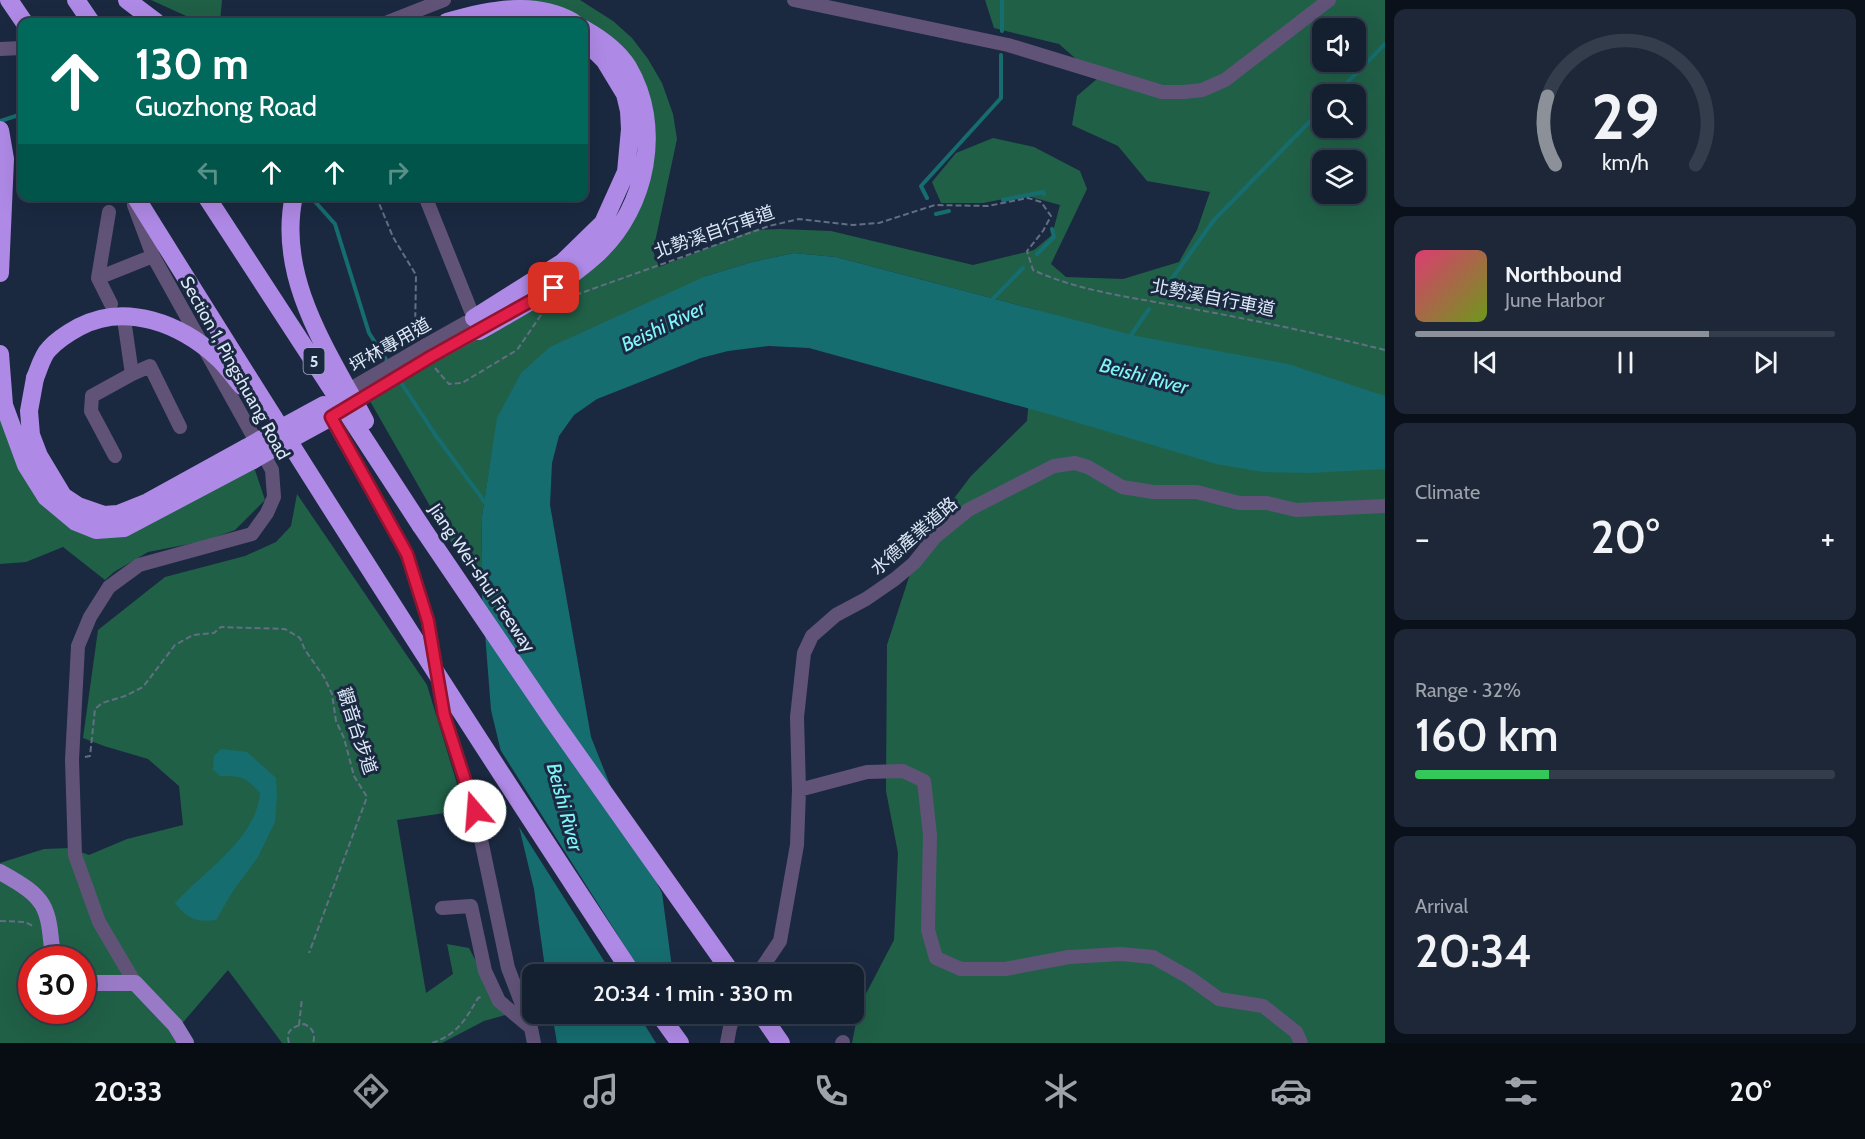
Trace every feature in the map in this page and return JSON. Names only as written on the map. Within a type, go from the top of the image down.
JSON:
[{"type":"highway","points":[[9,0],[21,18]]},
{"type":"highway","points":[[76,0],[88,18]]},
{"type":"highway","points":[[127,0],[151,18]]},
{"type":"highway","points":[[462,18],[530,8],[567,18]]},
{"type":"highway","points":[[477,324],[554,288],[599,252],[623,223],[641,181],[647,142],[644,106],[627,66],[601,39],[588,31]]},
{"type":"highway","points":[[477,324],[563,262],[603,223],[626,172],[630,129],[625,94],[605,62],[588,44]]},
{"type":"highway","points":[[0,130],[5,159],[0,273]]},
{"type":"highway","points":[[138,201],[308,475],[536,830],[626,964]]},
{"type":"highway","name":"Jiang Wei-shui Freeway","points":[[209,201],[421,526],[552,719],[725,964]]},
{"type":"highway","points":[[294,201],[291,241],[294,270],[302,296],[321,338],[421,526]]},
{"type":"highway","points":[[249,454],[118,514],[104,515],[78,506],[63,496],[39,456],[31,435],[29,411],[35,378],[48,350],[68,333],[94,319],[128,315],[159,321],[191,338],[218,358],[243,387],[308,475]]},
{"type":"highway","points":[[0,354],[4,405],[26,465],[46,496],[76,522],[96,530],[123,528],[327,411]]},
{"type":"highway","points":[[666,1024],[680,1043]]},
{"type":"highway","points":[[768,1024],[781,1043]]},
{"type":"main road","points":[[0,872],[24,885],[37,896],[50,921],[52,946]]},
{"type":"main road","points":[[96,983],[135,983],[169,1018],[186,1043]]},
{"type":"street","points":[[398,18],[444,0]]},
{"type":"street","points":[[794,0],[976,37],[1162,92],[1184,92],[1202,90],[1225,80],[1329,0]]},
{"type":"street","points":[[0,49],[18,48]]},
{"type":"street","name":"Section 1, Pingshuang Road","points":[[133,201],[153,256],[272,470],[274,497],[267,513],[252,534],[139,566],[110,587],[90,617],[78,646],[72,760],[75,855],[99,922],[135,983]]},
{"type":"street","name":"Section 1, Pingshuang Road","points":[[146,201],[155,235],[153,256]]},
{"type":"street","points":[[427,201],[477,324]]},
{"type":"street","points":[[109,212],[98,278],[111,304]]},
{"type":"street","points":[[98,278],[153,256]]},
{"type":"street","name":"坪林專用道","points":[[327,411],[365,397],[477,324]]},
{"type":"street","points":[[125,326],[132,374]]},
{"type":"street","name":"坪林專用道","points":[[327,411],[357,385],[430,356]]},
{"type":"street","points":[[115,456],[91,411],[92,396],[132,374],[150,366],[180,427]]},
{"type":"street","points":[[327,411],[407,554],[428,621],[444,715],[475,811],[508,968],[531,1028],[534,1043]]},
{"type":"street","name":"水德產業道路","points":[[764,964],[780,941],[797,845],[799,790],[797,717],[804,653],[812,636],[836,615],[866,599],[895,579],[914,563],[935,537],[968,510],[1054,466],[1075,464],[1088,467],[1122,487],[1153,492],[1197,492],[1239,503],[1268,503],[1296,510],[1385,506]]},
{"type":"street","points":[[799,790],[867,772],[903,771],[924,781],[930,836],[928,930],[936,958],[961,969],[1005,969],[1069,957],[1121,954],[1153,957],[1190,978],[1219,999],[1263,1006],[1296,1032],[1301,1043]]},
{"type":"street","points":[[442,908],[471,906],[485,971],[499,1001],[531,1028]]},
{"type":"street","points":[[727,1043],[731,1024]]},
{"type":"path","name":"北勢溪自行車道","points":[[560,300],[769,226],[799,219],[853,225],[879,223],[935,205],[988,206],[1028,198],[1041,202],[1051,216],[1043,231],[1027,251],[1033,270],[1042,274],[1096,290],[1284,326],[1385,350]]},
{"type":"path","points":[[378,201],[393,237],[416,275],[415,335]]},
{"type":"path","points":[[430,356],[439,375],[449,384],[462,383],[517,350],[545,309]]},
{"type":"path","name":"觀音台步道","points":[[72,760],[90,756],[95,709],[102,703],[125,696],[143,687],[176,645],[193,635],[214,633],[221,627],[252,626],[285,629],[300,638],[332,694],[336,721],[344,738],[354,776],[368,797],[309,953]]},
{"type":"path","points":[[0,921],[25,922],[37,927]]},
{"type":"path","points":[[432,1043],[446,1037],[461,1026],[478,998],[495,992]]},
{"type":"path","points":[[299,1025],[302,998]]},
{"type":"path","points":[[289,1043],[290,1030],[303,1024],[311,1028],[315,1037],[314,1042],[318,1043]]},
{"type":"shaded area","points":[[151,0],[222,0],[220,18],[191,18]]},
{"type":"shaded area","points":[[512,0],[580,0],[613,21],[632,38],[648,59],[662,83],[673,114],[677,139],[653,251],[659,267],[754,230],[831,231],[973,265],[1034,250],[1052,235],[1060,205],[1024,195],[983,203],[941,203],[932,182],[956,153],[993,138],[1034,147],[1080,171],[1087,189],[1051,264],[1066,277],[1123,279],[1179,262],[1197,230],[1210,192],[1147,181],[1118,146],[1072,125],[1077,96],[1098,78],[1059,44],[994,28],[985,0],[1385,0],[1385,1043],[852,1043],[856,1024],[864,1024],[864,997],[894,940],[898,853],[886,791],[887,645],[920,543],[971,476],[1027,421],[1037,310],[836,257],[794,253],[752,262],[706,276],[492,453],[482,516],[481,582],[450,541],[370,401],[575,275],[642,184],[603,31],[588,23],[588,18],[512,4]]},
{"type":"shaded area","points":[[0,397],[76,530],[253,464],[265,500],[235,530],[205,541],[148,552],[105,580],[63,547],[26,562],[0,564]]},
{"type":"shaded area","points":[[297,494],[427,685],[465,810],[397,820],[426,993],[453,974],[447,944],[469,948],[490,988],[516,1012],[484,1021],[442,1043],[282,1043],[228,970],[179,1027],[183,1043],[0,1043],[0,863],[44,849],[70,848],[89,855],[127,839],[183,825],[179,786],[148,759],[83,738],[98,630],[165,577],[245,556],[276,542],[291,526]]},
{"type":"water","name":"Beishi River","points":[[794,253],[836,257],[1136,336],[1288,364],[1385,396],[1385,469],[1310,473],[1263,472],[1216,464],[1052,415],[809,348],[769,346],[728,351],[701,358],[597,399],[574,415],[559,436],[552,463],[550,505],[591,737],[624,820],[662,893],[672,964],[544,964],[534,889],[491,710],[481,582],[482,516],[497,418],[521,373],[550,347],[706,276],[752,262]]},
{"type":"water","points":[[221,749],[247,752],[276,778],[275,822],[258,857],[233,891],[216,920],[203,921],[188,916],[175,903],[239,839],[257,809],[260,793],[243,778],[220,776],[213,770],[214,756]]},
{"type":"water","points":[[554,1024],[679,1024],[682,1043],[557,1043]]},
{"type":"pier","points":[[496,743],[637,964],[606,964],[514,819]]},
{"type":"pier","points":[[644,1024],[682,1024],[685,1043],[656,1043]]},
{"type":"waterway","points":[[1002,0],[1002,31]]},
{"type":"waterway","points":[[1346,84],[1385,44]]},
{"type":"waterway","points":[[927,198],[921,186],[1001,98],[1001,55]]},
{"type":"waterway","points":[[0,121],[18,115]]},
{"type":"waterway","points":[[1161,294],[1214,220],[1312,119]]},
{"type":"waterway","points":[[1003,200],[1043,192],[1044,194]]},
{"type":"waterway","points":[[314,201],[335,224],[369,333],[389,364]]},
{"type":"waterway","points":[[936,214],[949,211]]},
{"type":"waterway","points":[[1037,254],[1054,237],[1052,229]]},
{"type":"waterway","points":[[990,302],[1023,268]]},
{"type":"waterway","points":[[1129,338],[1149,309]]},
{"type":"waterway","points":[[400,381],[436,436],[487,505]]},
{"type":"route","points":[[475,811],[444,715],[428,621],[407,554],[331,417],[432,356],[554,288]]}]
